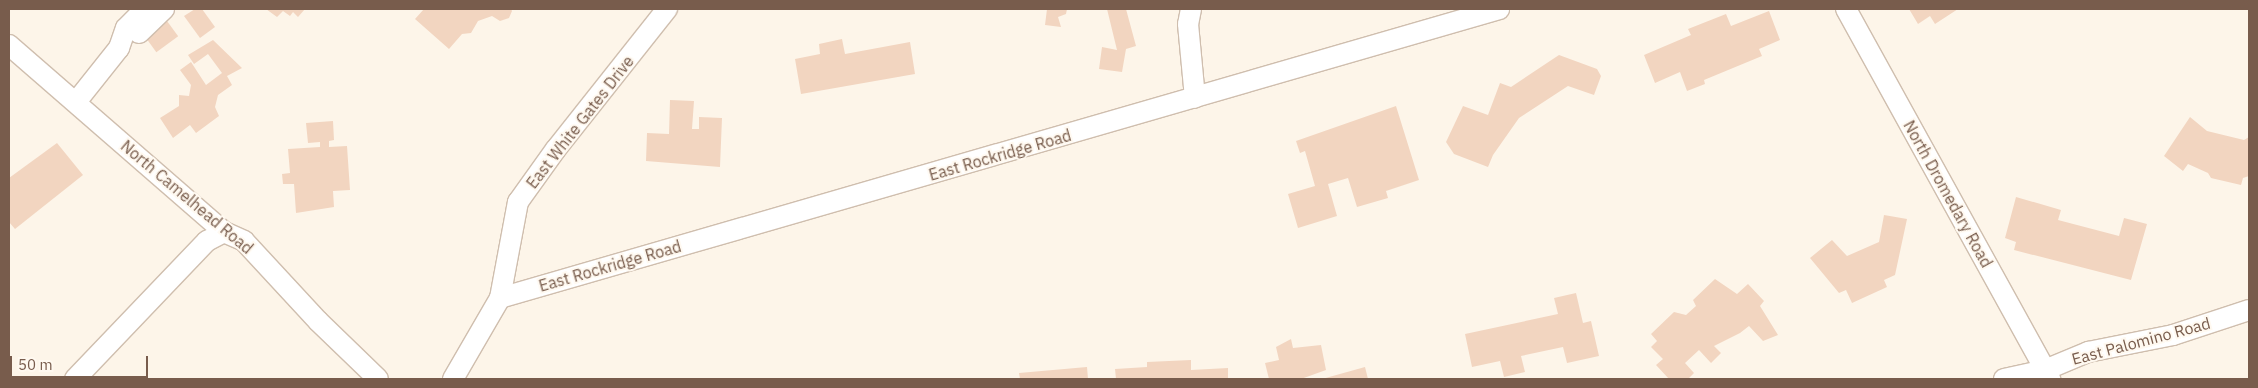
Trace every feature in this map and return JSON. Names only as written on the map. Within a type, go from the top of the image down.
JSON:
[{"type":"street","points":[[119,48],[126,28],[144,9]]},
{"type":"street","points":[[76,102],[119,48],[164,9]]},
{"type":"street","name":"East White Gates Drive","points":[[453,379],[500,298],[518,202],[556,149],[667,9]]},
{"type":"street","points":[[1191,9],[1188,24],[1195,98]]},
{"type":"street","name":"East Rockridge Road","points":[[500,298],[1499,9]]},
{"type":"street","name":"North Dromedary Road","points":[[1846,9],[2047,375]]},
{"type":"street","name":"North Camelhead Road","points":[[9,45],[224,232],[244,241],[318,321],[378,379]]},
{"type":"street","points":[[74,379],[207,241],[224,232]]},
{"type":"street","name":"East Palomino Road","points":[[2004,379],[2047,375],[2088,352],[2173,334],[2249,310]]},
{"type":"building","points":[[195,9],[202,9],[215,27],[200,38],[184,16]]},
{"type":"building","points":[[266,9],[305,9],[298,17],[293,12],[290,16],[283,11],[277,17]]},
{"type":"building","points":[[424,9],[511,9],[512,11],[509,18],[500,21],[492,16],[478,21],[471,33],[462,34],[449,49],[415,19]]},
{"type":"building","points":[[1047,9],[1067,9],[1066,14],[1058,17],[1061,27],[1045,25]]},
{"type":"building","points":[[1107,9],[1126,9],[1136,46],[1126,49],[1122,72],[1099,69],[1102,47],[1117,50]]},
{"type":"building","points":[[1909,9],[1958,9],[1935,24],[1930,16],[1918,24]]},
{"type":"building","points":[[1769,11],[1780,40],[1759,49],[1762,56],[1704,80],[1705,84],[1687,91],[1680,72],[1655,83],[1644,55],[1691,35],[1688,29],[1726,14],[1731,26]]},
{"type":"building","points":[[167,21],[178,36],[156,52],[145,37]]},
{"type":"building","points":[[842,39],[845,54],[910,42],[915,74],[801,94],[795,59],[820,54],[819,44]]},
{"type":"building","points":[[213,40],[242,68],[227,76],[232,85],[218,95],[215,107],[219,116],[196,133],[190,125],[173,138],[160,118],[179,106],[179,95],[189,96],[191,85],[180,70],[191,62],[206,85],[222,73],[208,54],[194,64],[188,55]]},
{"type":"building","points":[[1559,55],[1597,69],[1601,76],[1594,95],[1568,86],[1519,118],[1493,155],[1488,167],[1454,154],[1446,142],[1463,106],[1488,115],[1500,83],[1511,87]]},
{"type":"building","points":[[670,100],[694,101],[692,129],[699,129],[699,117],[722,118],[720,167],[646,161],[647,133],[669,134]]},
{"type":"building","points":[[1396,106],[1419,180],[1386,191],[1388,198],[1357,207],[1348,178],[1328,184],[1337,216],[1298,228],[1288,194],[1315,186],[1305,151],[1300,153],[1296,141]]},
{"type":"building","points":[[2190,117],[2207,131],[2244,140],[2249,137],[2249,176],[2243,178],[2241,185],[2211,178],[2208,173],[2188,164],[2183,171],[2164,156]]},
{"type":"building","points":[[333,121],[334,140],[329,141],[329,147],[347,146],[350,190],[333,191],[334,207],[296,213],[294,184],[283,184],[282,174],[290,173],[288,149],[320,147],[320,142],[308,143],[306,123]]},
{"type":"building","points":[[57,143],[83,175],[15,229],[9,222],[9,178]]},
{"type":"building","points":[[2016,197],[2061,210],[2058,220],[2119,236],[2124,218],[2147,224],[2131,280],[2014,250],[2016,242],[2005,238]]},
{"type":"building","points":[[1884,215],[1907,219],[1895,275],[1884,280],[1887,287],[1852,303],[1846,290],[1839,293],[1810,258],[1832,240],[1847,256],[1879,242]]},
{"type":"building","points":[[1715,279],[1737,294],[1748,284],[1764,301],[1760,306],[1778,335],[1763,341],[1749,326],[1740,333],[1714,346],[1721,353],[1711,363],[1699,350],[1685,363],[1694,373],[1688,379],[1669,379],[1656,365],[1663,359],[1651,347],[1657,341],[1651,334],[1674,312],[1686,315],[1696,306],[1693,300]]},
{"type":"building","points":[[1576,293],[1583,323],[1591,321],[1599,356],[1567,363],[1563,347],[1521,356],[1525,372],[1504,377],[1500,361],[1472,367],[1465,334],[1558,314],[1554,298]]},
{"type":"building","points":[[1291,339],[1293,348],[1321,345],[1326,370],[1301,379],[1269,379],[1265,363],[1279,360],[1276,347]]},
{"type":"building","points":[[1191,360],[1191,370],[1228,368],[1228,379],[1116,379],[1115,369],[1147,367],[1147,362]]},
{"type":"building","points":[[1087,367],[1088,379],[1020,379],[1019,373]]},
{"type":"building","points":[[1365,367],[1368,379],[1322,379]]}]
